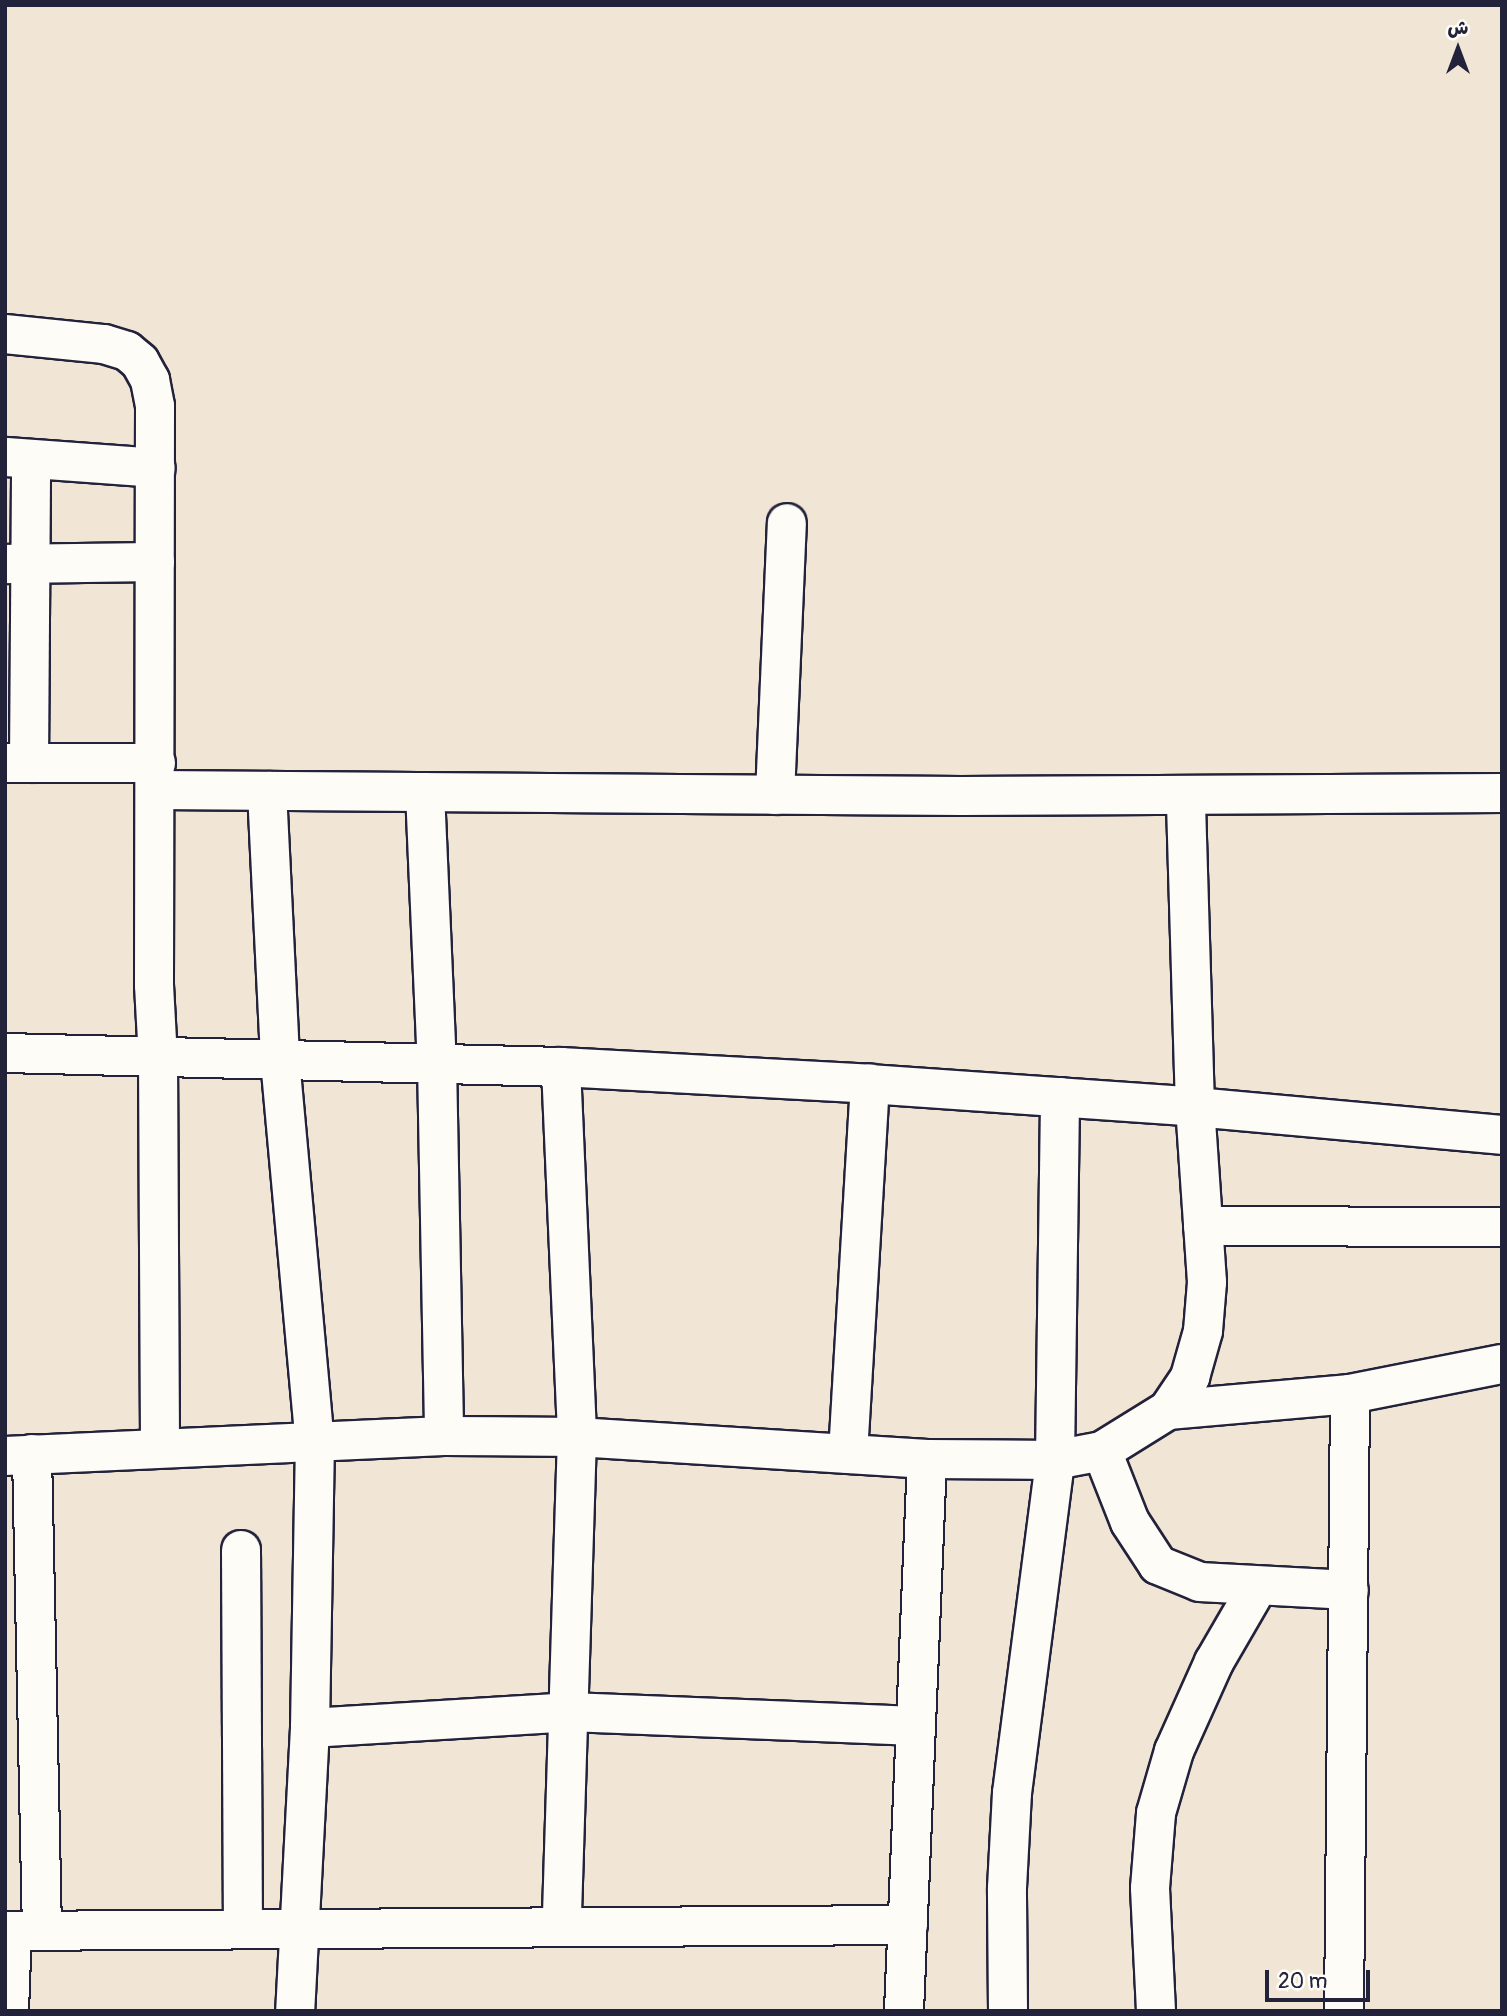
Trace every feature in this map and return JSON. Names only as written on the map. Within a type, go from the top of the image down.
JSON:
[{"type":"street","points":[[5,334],[104,344],[127,351],[141,362],[150,380],[155,406],[154,985],[158,1058],[160,1447]]},
{"type":"street","points":[[156,468],[18,458],[17,763],[267,791],[775,795],[1502,793]]},
{"type":"street","points":[[775,795],[787,523]]},
{"type":"street","points":[[18,564],[155,562]]},
{"type":"street","points":[[267,791],[279,1060],[316,1441],[310,1728],[295,2011]]},
{"type":"street","points":[[425,792],[437,1063],[444,1436]]},
{"type":"street","points":[[9,2011],[20,1930],[19,1455],[444,1436],[577,1437],[927,1459],[1055,1460],[1102,1451],[1168,1410],[1190,1377],[1203,1331],[1207,1282],[1195,1107],[1186,795]]},
{"type":"street","points":[[5,1053],[561,1067],[1060,1097],[1502,1135]]},
{"type":"street","points":[[561,1067],[577,1437],[562,1926]]},
{"type":"street","points":[[848,1454],[870,1084]]},
{"type":"street","points":[[1008,2011],[1007,1888],[1012,1793],[1055,1460],[1060,1097]]},
{"type":"street","points":[[1203,1226],[1502,1227]]},
{"type":"street","points":[[1168,1410],[1350,1394],[1502,1364]]},
{"type":"street","points":[[1344,2011],[1350,1394]]},
{"type":"street","points":[[1102,1451],[1130,1522],[1158,1565],[1200,1582],[1349,1590]]},
{"type":"street","points":[[904,2011],[927,1459]]},
{"type":"street","points":[[241,1550],[243,1929]]},
{"type":"street","points":[[1156,2011],[1150,1888],[1156,1813],[1174,1751],[1214,1662],[1258,1586]]},
{"type":"street","points":[[310,1728],[569,1712],[916,1726]]},
{"type":"street","points":[[20,1930],[908,1925]]}]
